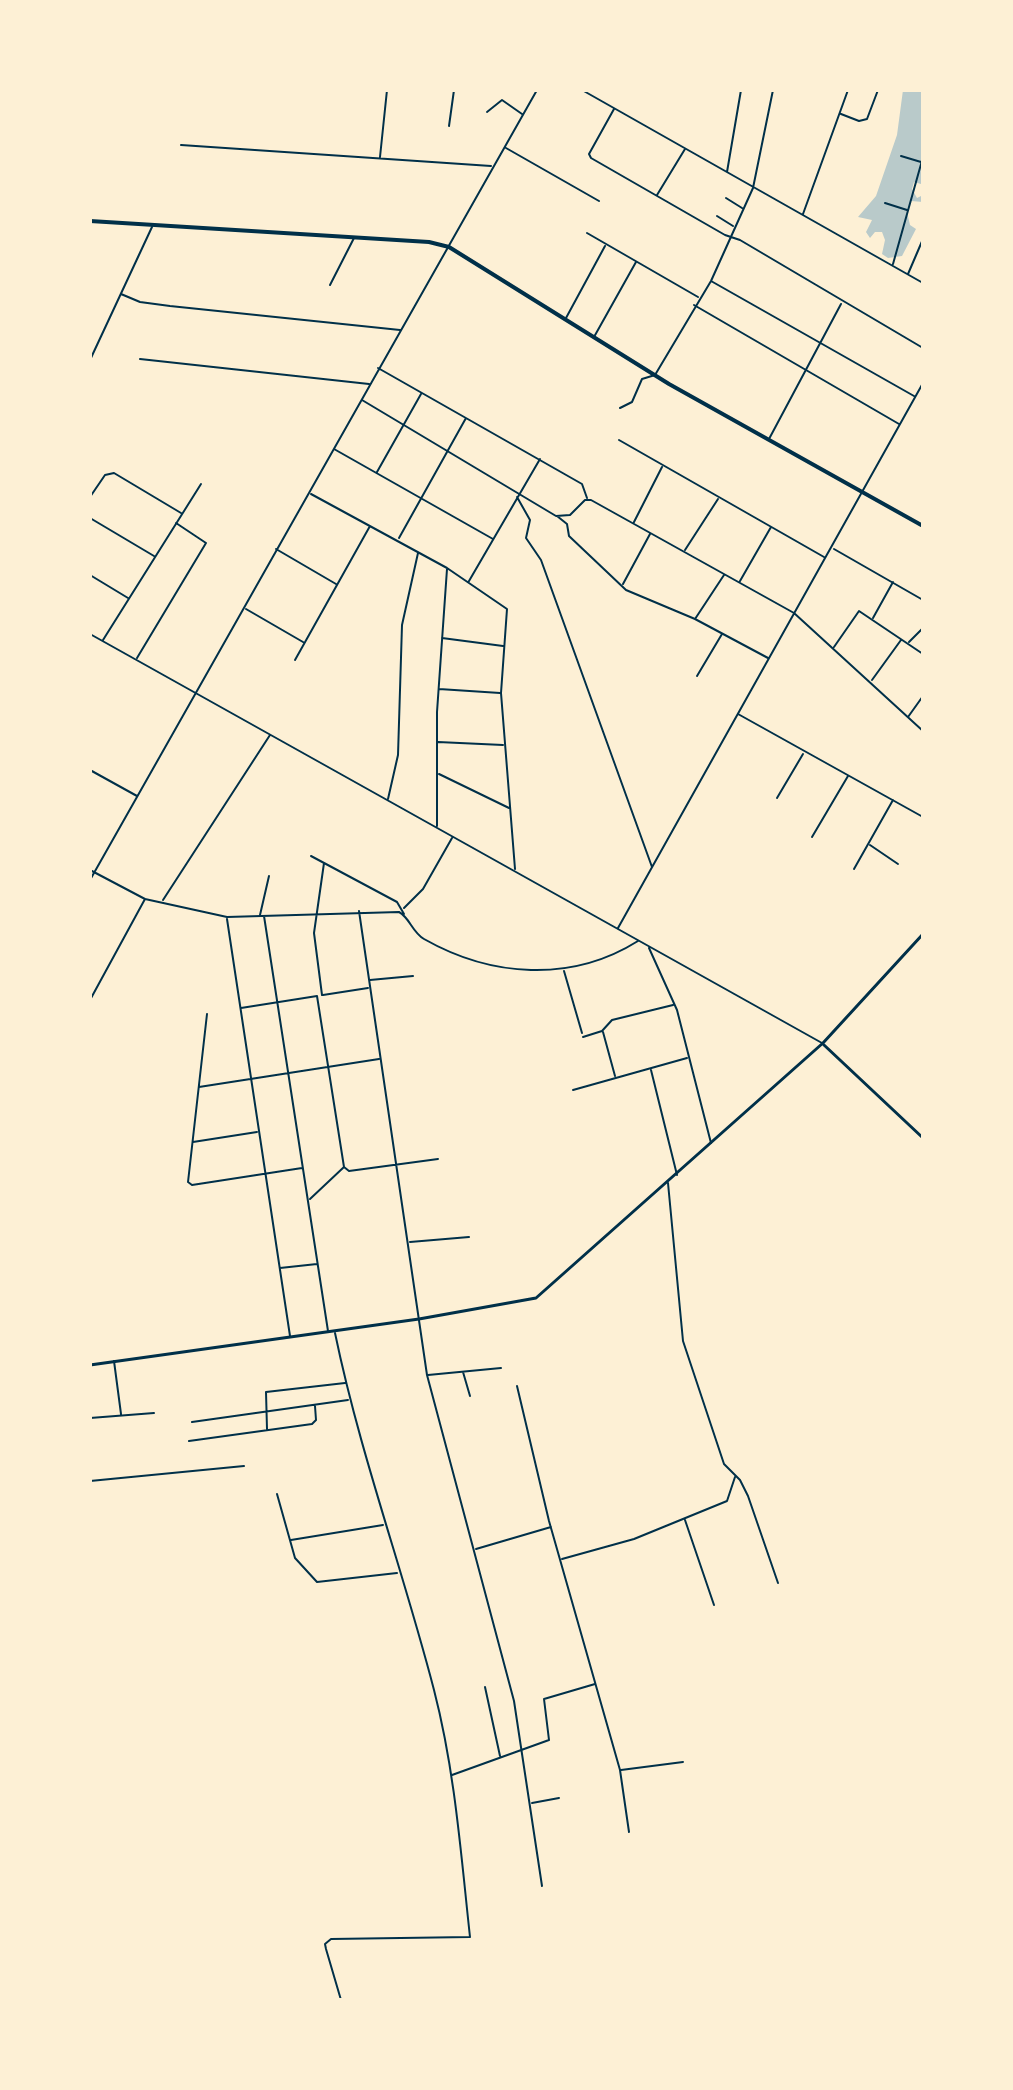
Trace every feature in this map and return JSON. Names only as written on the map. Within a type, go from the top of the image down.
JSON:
[{"type":"main road","points":[[90,221],[355,237],[449,247],[655,375],[923,526]]},
{"type":"street","points":[[380,159],[387,90]]},
{"type":"street","points":[[449,126],[454,90]]},
{"type":"street","points":[[90,880],[537,90]]},
{"type":"street","points":[[582,90],[923,283]]},
{"type":"street","points":[[590,95],[593,90]]},
{"type":"street","points":[[727,173],[741,90]]},
{"type":"street","points":[[620,408],[632,402],[642,379],[655,375],[711,281],[753,188],[773,90]]},
{"type":"street","points":[[802,215],[848,90]]},
{"type":"street","points":[[840,114],[859,121],[867,119],[878,90]]},
{"type":"street","points":[[487,112],[502,100],[523,114]]},
{"type":"street","points":[[614,109],[590,157],[923,348]]},
{"type":"street","points":[[181,145],[493,166]]},
{"type":"street","points":[[505,147],[599,201]]},
{"type":"street","points":[[656,196],[685,149]]},
{"type":"street","points":[[901,156],[922,162]]},
{"type":"street","points":[[893,266],[923,157]]},
{"type":"street","points":[[918,178],[923,181]]},
{"type":"street","points":[[726,198],[743,209]]},
{"type":"street","points":[[885,203],[909,210]]},
{"type":"street","points":[[717,216],[734,227]]},
{"type":"street","points":[[90,360],[153,225]]},
{"type":"street","points":[[587,233],[699,298]]},
{"type":"street","points":[[330,285],[355,237]]},
{"type":"street","points":[[908,274],[923,239]]},
{"type":"street","points":[[565,319],[606,244]]},
{"type":"street","points":[[594,337],[636,261]]},
{"type":"street","points":[[711,281],[915,397]]},
{"type":"street","points":[[121,294],[140,302],[170,306],[402,330]]},
{"type":"street","points":[[768,440],[842,302]]},
{"type":"street","points":[[694,305],[900,424]]},
{"type":"street","points":[[140,359],[370,384]]},
{"type":"street","points":[[378,368],[582,484],[587,499],[794,613],[923,731]]},
{"type":"street","points":[[617,929],[923,383]]},
{"type":"street","points":[[376,473],[421,392]]},
{"type":"street","points":[[361,399],[556,516],[567,524],[569,536],[622,586],[695,619],[769,658]]},
{"type":"street","points":[[398,539],[466,418]]},
{"type":"street","points":[[619,440],[825,557]]},
{"type":"street","points":[[334,449],[493,539]]},
{"type":"street","points":[[469,582],[540,459]]},
{"type":"street","points":[[634,523],[663,465]]},
{"type":"street","points":[[90,497],[105,475],[114,473],[182,514]]},
{"type":"street","points":[[103,641],[201,484]]},
{"type":"street","points":[[308,493],[398,539],[507,609],[501,693],[515,871]]},
{"type":"street","points":[[517,497],[530,520],[526,538],[541,560],[652,868]]},
{"type":"street","points":[[684,551],[719,497]]},
{"type":"street","points":[[556,516],[570,515],[587,499]]},
{"type":"street","points":[[90,518],[155,556]]},
{"type":"street","points":[[136,659],[206,543],[176,523]]},
{"type":"street","points":[[295,660],[370,526]]},
{"type":"street","points":[[739,582],[771,526]]},
{"type":"street","points":[[622,586],[651,533]]},
{"type":"street","points":[[832,548],[923,600]]},
{"type":"street","points":[[276,549],[337,585]]},
{"type":"street","points":[[387,800],[398,755],[402,625],[419,552]]},
{"type":"street","points":[[437,828],[439,689],[447,568]]},
{"type":"street","points":[[695,619],[724,574]]},
{"type":"street","points":[[90,575],[129,598]]},
{"type":"street","points":[[872,619],[893,582]]},
{"type":"street","points":[[245,608],[304,642]]},
{"type":"street","points":[[834,647],[855,612],[861,611],[923,654]]},
{"type":"street","points":[[908,643],[923,628]]},
{"type":"street","points":[[697,676],[722,633]]},
{"type":"street","points":[[90,634],[823,1043],[923,1138]]},
{"type":"street","points":[[442,638],[504,646]]},
{"type":"street","points":[[871,681],[902,639]]},
{"type":"street","points":[[439,689],[501,693]]},
{"type":"street","points":[[908,717],[923,696]]},
{"type":"street","points":[[737,714],[923,817]]},
{"type":"street","points":[[162,901],[270,735]]},
{"type":"street","points":[[437,742],[504,745]]},
{"type":"street","points":[[777,798],[804,753]]},
{"type":"street","points":[[90,770],[138,797]]},
{"type":"street","points":[[437,773],[510,808]]},
{"type":"street","points":[[812,837],[848,775]]},
{"type":"street","points":[[854,869],[893,800]]},
{"type":"street","points":[[402,909],[423,889],[453,837]]},
{"type":"street","points":[[869,844],[898,864]]},
{"type":"street","points":[[311,856],[397,902],[418,935],[459,957],[529,972],[563,970],[613,954],[638,941]]},
{"type":"street","points":[[322,995],[315,913],[324,863]]},
{"type":"street","points":[[90,870],[145,899],[227,917],[359,911],[404,914]]},
{"type":"street","points":[[269,876],[262,916],[279,1003],[331,1332],[434,1691],[451,1775],[470,1937],[331,1939],[326,1949],[341,2000]]},
{"type":"street","points":[[90,1000],[145,899]]},
{"type":"street","points":[[359,911],[427,1375],[475,1549],[523,1750],[542,1886]]},
{"type":"street","points":[[227,917],[290,1338]]},
{"type":"street","points":[[90,1365],[419,1319],[536,1298],[823,1043],[923,934]]},
{"type":"street","points":[[648,947],[674,1005],[711,1144]]},
{"type":"street","points":[[563,970],[583,1035],[602,1031],[612,1020],[674,1005]]},
{"type":"street","points":[[369,980],[413,976]]},
{"type":"street","points":[[241,1008],[370,988]]},
{"type":"street","points":[[317,996],[344,1167],[349,1171],[438,1159]]},
{"type":"street","points":[[207,1014],[190,1185],[303,1168]]},
{"type":"street","points":[[602,1031],[616,1078]]},
{"type":"street","points":[[573,1090],[688,1058]]},
{"type":"street","points":[[199,1087],[380,1059]]},
{"type":"street","points":[[651,1068],[677,1175]]},
{"type":"street","points":[[192,1142],[259,1132]]},
{"type":"street","points":[[309,1200],[344,1167]]},
{"type":"street","points":[[668,1183],[683,1341],[724,1464],[748,1496],[778,1583]]},
{"type":"street","points":[[409,1242],[469,1237]]},
{"type":"street","points":[[280,1268],[319,1264]]},
{"type":"street","points":[[114,1361],[121,1415]]},
{"type":"street","points":[[427,1375],[501,1368]]},
{"type":"street","points":[[463,1371],[470,1396]]},
{"type":"street","points":[[267,1431],[266,1392],[345,1383]]},
{"type":"street","points":[[517,1386],[551,1527],[620,1770],[629,1832]]},
{"type":"street","points":[[192,1422],[349,1400]]},
{"type":"street","points":[[189,1441],[312,1424],[316,1420],[314,1405]]},
{"type":"street","points":[[90,1418],[154,1413]]},
{"type":"street","points":[[90,1481],[244,1466]]},
{"type":"street","points":[[560,1560],[634,1539],[727,1501],[735,1475]]},
{"type":"street","points":[[277,1494],[295,1558],[310,1576],[323,1583],[398,1572]]},
{"type":"street","points":[[684,1519],[714,1605]]},
{"type":"street","points":[[290,1541],[384,1524]]},
{"type":"street","points":[[475,1549],[551,1527]]},
{"type":"street","points":[[451,1775],[549,1740],[544,1699],[597,1683]]},
{"type":"street","points":[[485,1687],[501,1758]]},
{"type":"street","points":[[620,1770],[683,1762]]},
{"type":"street","points":[[530,1803],[559,1798]]},
{"type":"shaded area","points":[[903,90],[923,90],[923,180],[921,184],[914,182],[912,189],[917,198],[923,195],[923,202],[911,201],[907,212],[910,225],[916,229],[902,256],[888,258],[882,254],[885,240],[882,232],[875,232],[870,238],[866,232],[872,220],[858,217],[876,196],[897,135]]}]
